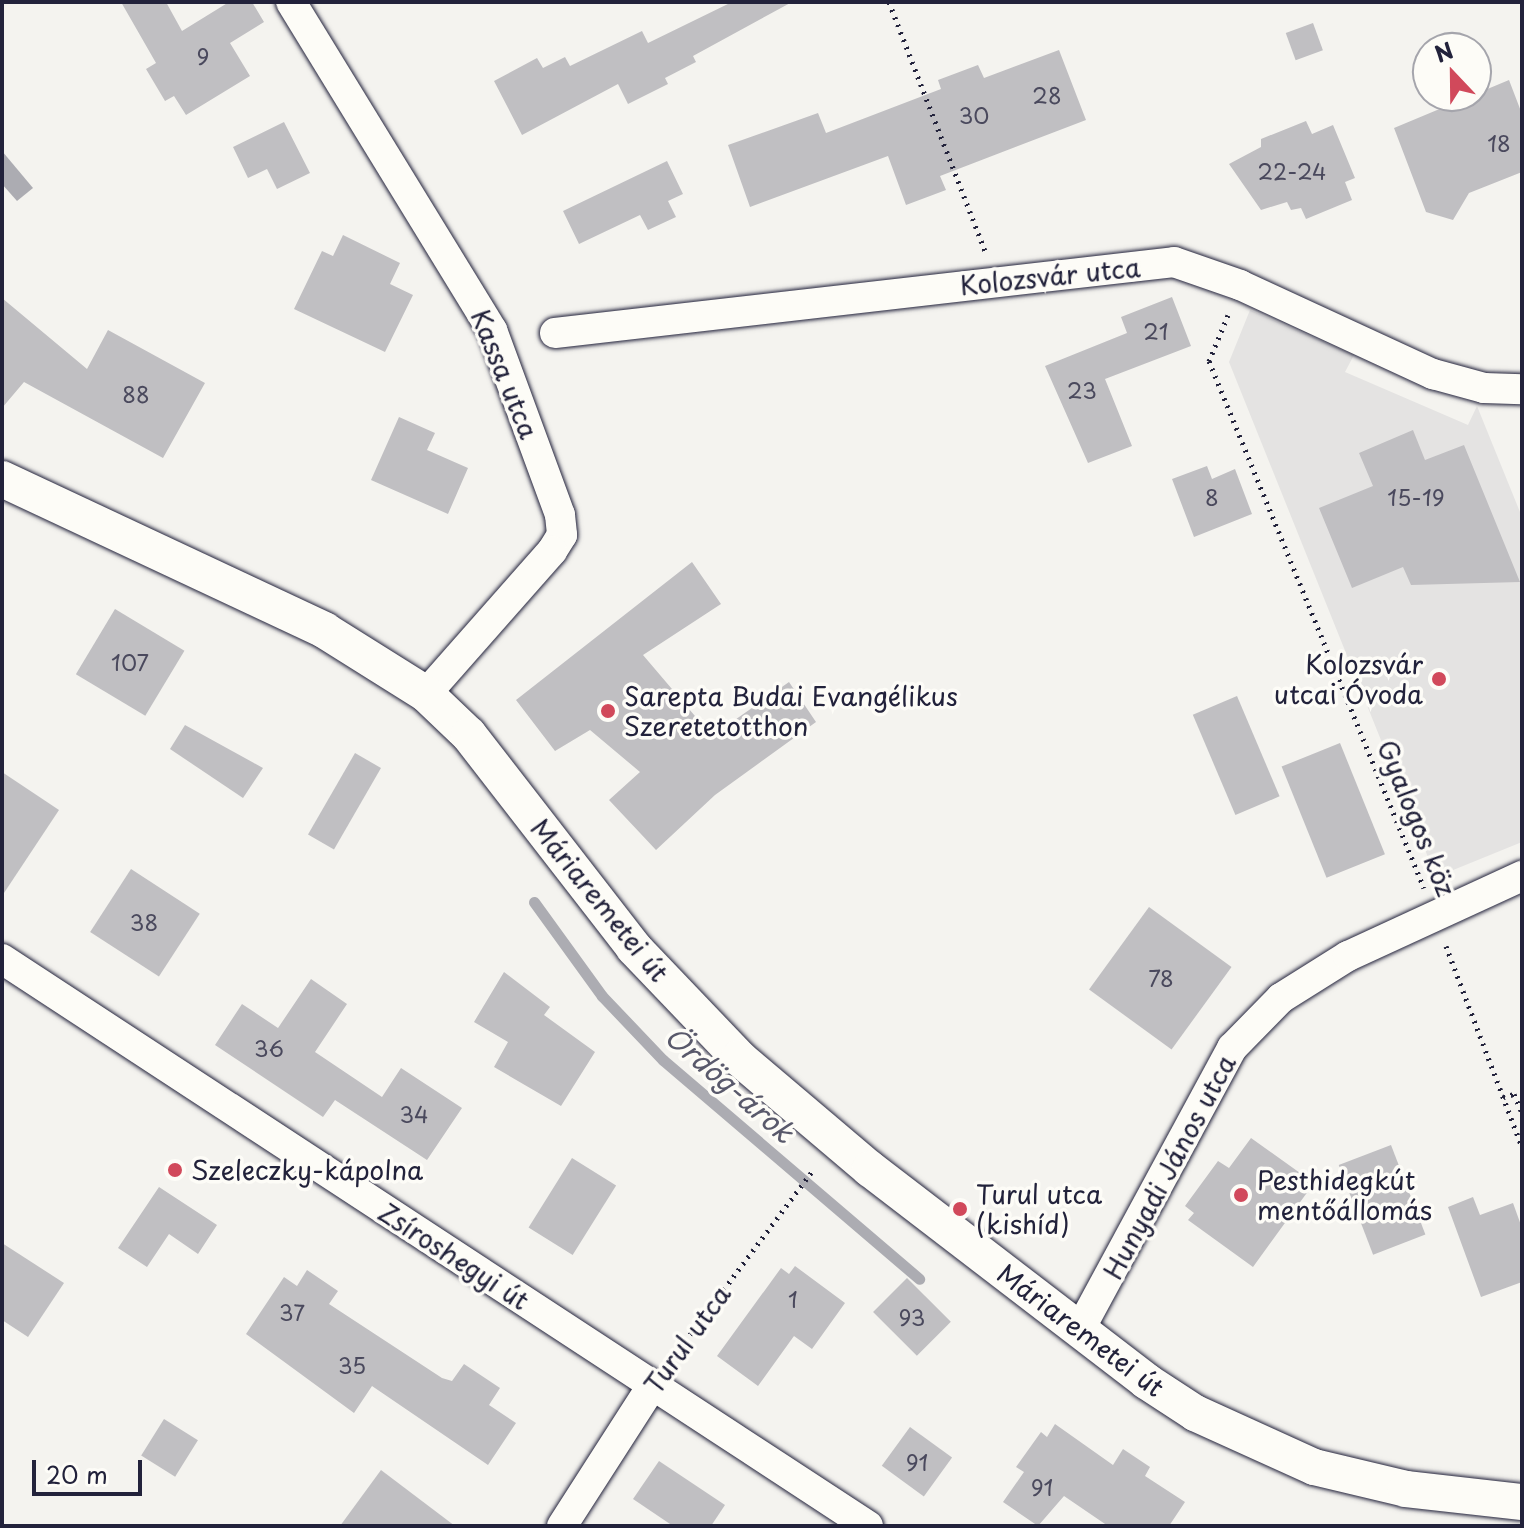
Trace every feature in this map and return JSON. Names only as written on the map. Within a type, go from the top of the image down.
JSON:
[{"type":"street","name":"Kassa utca","points":[[291,2],[492,330],[560,515],[562,535],[552,551],[426,694]]},
{"type":"street","name":"Kolozsvár utca","points":[[555,333],[1174,262],[1240,285],[1433,374],[1484,388],[1522,389]]},
{"type":"street","name":"Máriaremetei út","points":[[2,479],[324,630],[426,694],[469,735],[634,948],[739,1058],[870,1169],[1079,1331],[1195,1413],[1314,1467],[1406,1489],[1522,1502]]},
{"type":"street","name":"Hunyadi János utca","points":[[1079,1331],[1232,1048],[1281,998],[1348,956],[1522,876]]},
{"type":"street","name":"Zsíroshegyi út","points":[[2,959],[868,1526]]},
{"type":"street","name":"Turul utca","points":[[562,1526],[652,1386]]},
{"type":"path","points":[[889,2],[997,281]]},
{"type":"path","name":"Gyalogos köz","points":[[1240,285],[1209,361],[1434,914],[1522,1147]]},
{"type":"path","points":[[1503,1097],[1514,1094],[1522,1113]]},
{"type":"path","name":"Turul utca","points":[[652,1386],[822,1158]]},
{"type":"shaded area","points":[[2,151],[33,188],[17,201],[2,184]]},
{"type":"shaded area","name":"Kolozsvár utcai Óvoda","points":[[1250,310],[1354,355],[1345,372],[1468,425],[1477,406],[1522,517],[1522,842],[1436,877],[1229,362]]},
{"type":"building","points":[[121,2],[166,2],[182,31],[229,2],[252,2],[264,22],[230,43],[250,76],[186,115],[174,96],[165,101],[146,69],[156,63]]},
{"type":"building","points":[[732,2],[792,2],[693,56],[696,62],[665,78],[668,84],[628,104],[618,84],[522,135],[494,81],[537,58],[543,68],[565,57],[570,66],[642,31],[648,43]]},
{"type":"building","points":[[1313,23],[1323,50],[1296,60],[1286,33]]},
{"type":"building","points":[[1059,50],[1086,120],[940,176],[946,190],[906,205],[888,156],[750,207],[728,145],[818,113],[826,133],[941,89],[938,80],[978,65],[984,78]]},
{"type":"building","points":[[1509,80],[1522,114],[1522,172],[1469,193],[1453,220],[1426,212],[1394,128],[1432,112],[1492,112],[1492,87]]},
{"type":"building","points":[[1306,121],[1312,134],[1333,125],[1355,178],[1345,182],[1352,200],[1306,219],[1301,208],[1291,210],[1287,202],[1261,210],[1229,164],[1261,147],[1261,139]]},
{"type":"building","points":[[284,122],[310,173],[277,189],[267,169],[248,178],[233,147]]},
{"type":"building","points":[[667,161],[683,194],[668,201],[676,217],[648,230],[640,215],[579,244],[563,211]]},
{"type":"building","points":[[343,235],[400,263],[390,284],[413,295],[385,352],[294,309],[322,251],[333,256]]},
{"type":"building","points":[[1172,297],[1191,346],[1105,379],[1132,446],[1088,463],[1045,366],[1127,333],[1121,317]]},
{"type":"building","points":[[2,298],[87,369],[108,330],[205,383],[163,458],[24,382],[2,408]]},
{"type":"building","points":[[399,417],[435,433],[427,450],[468,468],[448,514],[371,480]]},
{"type":"building","points":[[1413,430],[1425,460],[1464,445],[1520,582],[1411,585],[1403,567],[1352,588],[1319,508],[1373,486],[1359,453]]},
{"type":"building","points":[[1207,466],[1212,479],[1235,469],[1252,514],[1194,537],[1172,479]]},
{"type":"building","name":"Sarepta Budai Evangélikus Szeretetotthon","points":[[692,562],[721,604],[643,655],[712,736],[789,682],[816,722],[715,795],[656,850],[609,800],[640,772],[590,730],[555,751],[516,700]]},
{"type":"building","points":[[115,609],[184,651],[145,716],[76,674]]},
{"type":"building","points":[[1237,696],[1280,796],[1235,815],[1193,715]]},
{"type":"building","points":[[185,725],[263,768],[243,798],[170,749]]},
{"type":"building","points":[[1340,743],[1385,854],[1327,878],[1282,767]]},
{"type":"building","points":[[355,753],[381,768],[334,849],[308,834]]},
{"type":"building","points":[[2,772],[59,810],[2,896]]},
{"type":"building","points":[[131,869],[200,914],[159,977],[90,932]]},
{"type":"building","points":[[1149,907],[1232,967],[1172,1049],[1089,990]]},
{"type":"building","points":[[504,972],[550,1007],[544,1015],[595,1052],[561,1106],[494,1067],[508,1042],[474,1022]]},
{"type":"building","points":[[311,979],[347,1004],[315,1052],[382,1097],[401,1068],[462,1108],[427,1160],[335,1100],[323,1117],[215,1045],[242,1004],[278,1028]]},
{"type":"building","name":"Pesthidegkút mentőállomás","points":[[1251,1138],[1314,1183],[1253,1267],[1188,1220],[1194,1213],[1185,1206],[1218,1161],[1229,1168]]},
{"type":"building","points":[[1391,1145],[1425,1235],[1373,1255],[1339,1165]]},
{"type":"building","points":[[572,1158],[616,1186],[573,1255],[529,1228]]},
{"type":"building","points":[[159,1187],[217,1225],[198,1254],[169,1234],[147,1267],[118,1248]]},
{"type":"building","points":[[1473,1197],[1480,1215],[1513,1203],[1522,1228],[1522,1282],[1481,1297],[1448,1207]]},
{"type":"building","points":[[2,1243],[64,1283],[28,1337],[2,1320]]},
{"type":"building","points":[[795,1266],[845,1303],[812,1349],[794,1336],[758,1386],[717,1356],[781,1268],[789,1274]]},
{"type":"building","points":[[307,1270],[338,1291],[329,1304],[442,1378],[452,1381],[464,1364],[500,1388],[489,1405],[516,1423],[488,1465],[372,1386],[354,1413],[246,1334],[284,1277],[297,1286]]},
{"type":"building","points":[[907,1278],[951,1322],[917,1356],[873,1312]]},
{"type":"building","points":[[164,1419],[198,1440],[175,1477],[141,1455]]},
{"type":"building","points":[[1055,1424],[1113,1465],[1123,1449],[1150,1467],[1145,1476],[1185,1502],[1169,1526],[1108,1526],[1064,1496],[1038,1526],[1003,1502],[1024,1472],[1016,1467],[1041,1432],[1047,1437]]},
{"type":"building","points":[[910,1427],[952,1458],[924,1496],[882,1466]]},
{"type":"building","points":[[659,1461],[725,1505],[711,1526],[673,1526],[633,1499]]},
{"type":"building","points":[[381,1470],[455,1526],[340,1526]]},
{"type":"waterway","name":"Ördög-árok","points":[[534,902],[602,996],[663,1060],[919,1279]]},
{"type":"place","name":"Kolozsvár utcai Óvoda","points":[[1439,679]]},
{"type":"place","name":"Sarepta Budai Evangélikus Szeretetotthon","points":[[608,711]]},
{"type":"place","name":"Szeleczky-kápolna","points":[[175,1170]]},
{"type":"place","name":"Pesthidegkút mentőállomás","points":[[1241,1195]]},
{"type":"place","name":"Turul utca (kishíd)","points":[[960,1209]]}]
